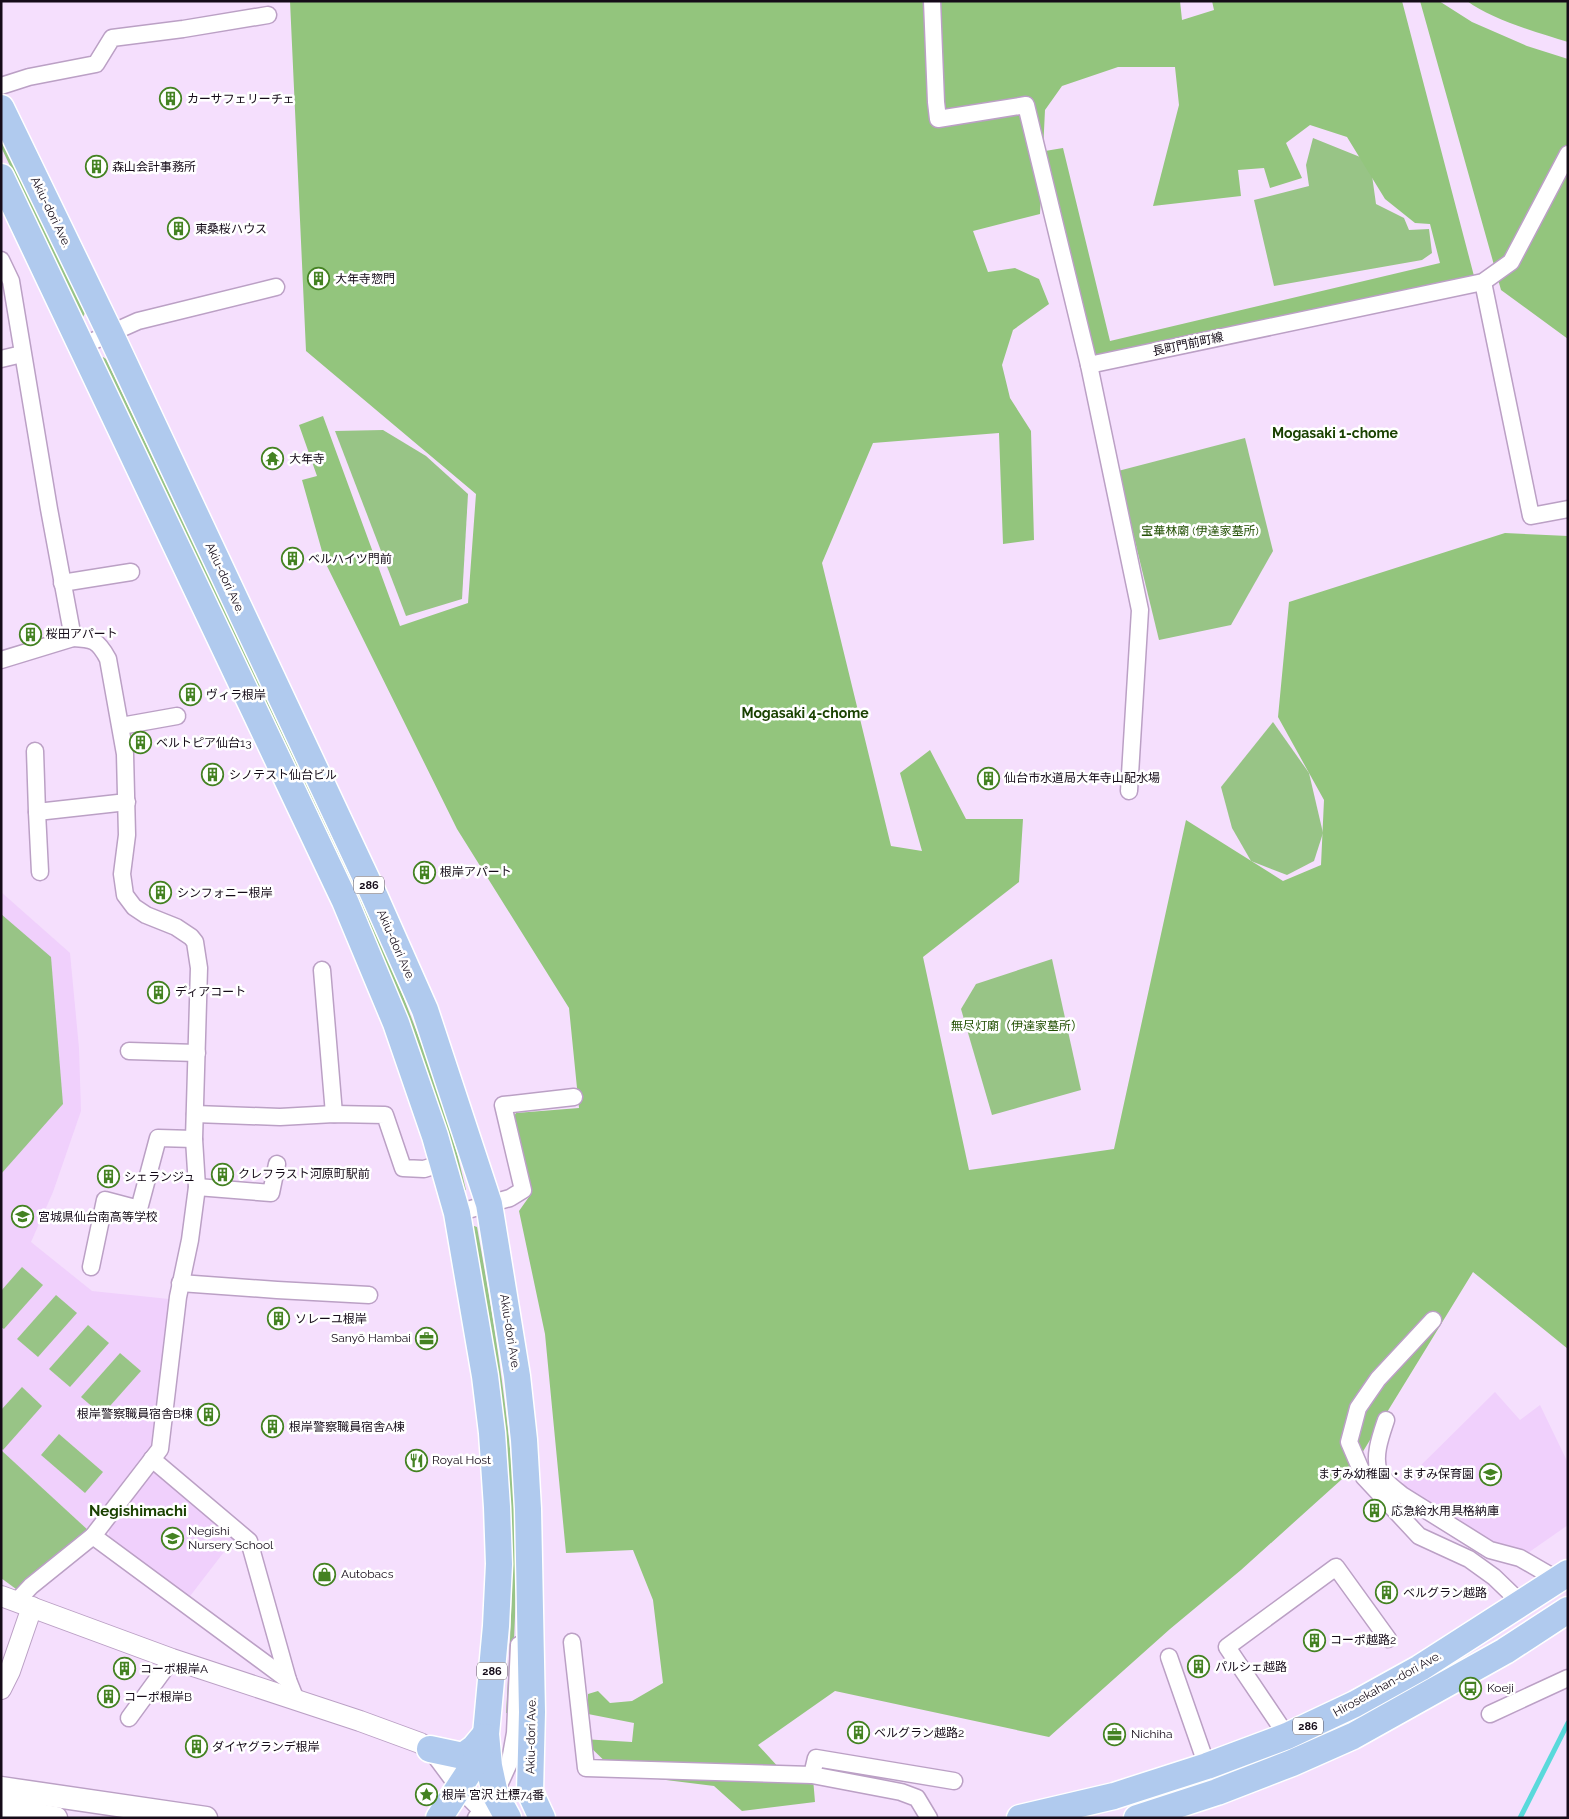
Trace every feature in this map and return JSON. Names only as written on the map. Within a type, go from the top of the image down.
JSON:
[{"type":"highway","name":"Akiu-dori Ave.","points":[[1,108],[110,333],[374,895],[425,1010],[489,1204],[517,1376],[523,1431],[528,1509],[532,1712],[530,1792],[542,1818]]},
{"type":"highway","name":"286","points":[[1,177],[345,901],[396,1023],[443,1163],[457,1213],[485,1376],[492,1433],[499,1564],[496,1626],[486,1734],[489,1766],[486,1810],[508,1818]]},
{"type":"highway","name":"Hirosekahan-dori Ave.","points":[[1020,1818],[1114,1796],[1207,1766],[1287,1736],[1355,1704],[1420,1668],[1563,1577]]},
{"type":"highway","name":"286","points":[[1137,1818],[1217,1792],[1292,1763],[1353,1736],[1505,1651],[1568,1610]]},
{"type":"highway","points":[[430,1749],[462,1756],[474,1748],[486,1734]]},
{"type":"highway","points":[[439,1818],[473,1766],[486,1734]]},
{"type":"main road","points":[[1,1788],[206,1818]]},
{"type":"main road","points":[[1,1808],[56,1818]]},
{"type":"street","points":[[932,1],[938,119],[1026,106],[1089,365],[1140,610],[1129,790]]},
{"type":"street","points":[[1,86],[28,77],[96,64],[112,38],[268,15]]},
{"type":"street","name":"長町門前町線","points":[[1089,365],[1483,282],[1511,262],[1568,154]]},
{"type":"street","points":[[1,260],[11,281],[22,354],[73,638]]},
{"type":"street","points":[[1483,282],[1531,516],[1568,509]]},
{"type":"street","points":[[82,346],[138,321],[276,287]]},
{"type":"street","points":[[1,359],[22,354]]},
{"type":"street","points":[[62,584],[131,572]]},
{"type":"street","points":[[1,660],[73,638],[90,638],[102,648],[108,658],[126,754],[127,835],[122,874],[125,895],[134,907],[146,915],[176,927],[192,938],[195,942],[199,968],[194,1139],[196,1188],[190,1240],[180,1282],[160,1449],[93,1536],[31,1586],[16,1602],[10,1670],[1,1689]]},
{"type":"street","points":[[121,726],[177,716]]},
{"type":"street","points":[[35,751],[40,872]]},
{"type":"street","points":[[37,812],[127,802]]},
{"type":"street","points":[[322,970],[334,1114]]},
{"type":"street","points":[[129,1051],[197,1053]]},
{"type":"street","points":[[457,1213],[510,1198],[522,1190],[503,1105],[574,1097]]},
{"type":"street","points":[[195,1114],[280,1117],[334,1114],[384,1115],[403,1168],[424,1169],[443,1163]]},
{"type":"street","points":[[91,1267],[105,1200],[139,1209],[158,1138],[194,1139]]},
{"type":"street","points":[[196,1188],[271,1193],[277,1164]]},
{"type":"street","points":[[180,1282],[369,1295]]},
{"type":"street","points":[[1432,1320],[1378,1378],[1358,1408],[1349,1442],[1364,1477],[1419,1536],[1469,1559],[1494,1577],[1522,1604]]},
{"type":"street","points":[[1386,1420],[1377,1452],[1379,1472],[1389,1484],[1402,1495],[1490,1550],[1520,1558],[1563,1577]]},
{"type":"street","points":[[152,1459],[249,1540],[288,1680],[296,1700]]},
{"type":"street","points":[[93,1536],[288,1680]]},
{"type":"street","points":[[1287,1736],[1227,1647],[1336,1568],[1388,1639]]},
{"type":"street","points":[[16,1602],[172,1659],[420,1743],[430,1749],[459,1788],[486,1810],[510,1761],[515,1726],[519,1644],[529,1623]]},
{"type":"street","points":[[572,1642],[586,1768],[812,1775],[900,1792],[917,1798],[930,1818]]},
{"type":"street","points":[[1169,1657],[1207,1766]]},
{"type":"street","points":[[129,1718],[172,1659]]},
{"type":"street","points":[[1490,1714],[1568,1678]]},
{"type":"street","points":[[812,1775],[816,1758],[954,1781]]},
{"type":"shaded area","name":"宮城県仙台南高等学校","points":[[1,892],[70,953],[79,1048],[81,1111],[53,1192],[31,1242],[92,1291],[169,1299],[151,1447],[89,1531],[1,1450]]},
{"type":"shaded area","name":"ますみ幼稚園・ますみ保育園","points":[[1495,1392],[1520,1420],[1540,1405],[1568,1463],[1568,1525],[1525,1555],[1496,1545],[1401,1485]]},
{"type":"shaded area","name":"Negishi Nursery School","points":[[153,1471],[237,1535],[187,1600],[109,1541],[109,1527]]},
{"type":"green space","points":[[290,1],[1180,1],[1182,20],[1214,10],[1212,1],[1402,1],[1474,276],[1094,356],[1045,151],[1063,148],[1110,341],[1440,263],[1430,224],[1415,223],[1385,199],[1347,137],[1310,125],[1286,143],[1302,178],[1270,188],[1264,168],[1238,170],[1241,196],[1153,206],[1179,105],[1175,67],[1118,67],[1062,86],[1045,110],[1040,214],[973,231],[988,272],[1015,268],[1039,279],[1049,304],[1013,330],[1002,365],[1010,398],[1031,431],[1034,540],[1003,544],[999,433],[873,443],[822,563],[891,846],[922,851],[900,773],[930,750],[966,819],[1023,819],[1019,882],[923,957],[969,1170],[1114,1149],[1186,820],[1283,881],[1321,865],[1324,800],[1278,717],[1289,602],[1505,533],[1568,536],[1568,1349],[1473,1272],[1351,1471],[1241,1570],[1170,1629],[1049,1737],[835,1691],[758,1745],[781,1770],[813,1778],[815,1802],[742,1811],[714,1786],[618,1774],[582,1739],[632,1742],[634,1723],[588,1714],[588,1694],[598,1691],[610,1703],[632,1701],[663,1683],[653,1600],[633,1550],[566,1553],[545,1334],[519,1211],[531,1194],[511,1121],[516,1113],[579,1108],[569,1008],[457,829],[325,562],[302,480],[317,476],[299,425],[323,416],[400,626],[468,603],[476,494],[306,351]]},
{"type":"green space","points":[[1420,1],[1439,1],[1472,22],[1527,46],[1568,59],[1568,339],[1501,290]]},
{"type":"green space","points":[[1467,1],[1568,1],[1568,42],[1502,20]]},
{"type":"green space","points":[[1,134],[85,313],[83,317],[1,147]]},
{"type":"green space","points":[[1313,138],[1370,161],[1376,204],[1404,218],[1409,230],[1429,229],[1432,253],[1422,260],[1274,286],[1254,200],[1309,186],[1306,165]]},
{"type":"green space","points":[[103,357],[106,359],[374,927],[432,1071],[457,1153],[466,1190],[463,1191],[428,1073],[391,978],[343,868],[101,359]]},
{"type":"green space","points":[[383,430],[426,456],[468,494],[462,599],[406,616],[335,431]]},
{"type":"green space","name":"宝華林廟 (伊達家墓所)","points":[[1245,438],[1273,551],[1231,625],[1159,640],[1118,471]]},
{"type":"green space","points":[[1273,722],[1309,773],[1323,833],[1314,861],[1287,875],[1251,861],[1232,828],[1221,787]]},
{"type":"green space","points":[[1,914],[51,957],[63,1104],[1,1174]]},
{"type":"green space","name":"無尽灯廟（伊達家墓所）","points":[[1052,959],[1081,1090],[992,1115],[961,1009],[976,984]]},
{"type":"green space","points":[[477,1227],[495,1332],[505,1403],[515,1509],[515,1611],[511,1713],[506,1713],[512,1587],[509,1475],[497,1369],[471,1228]]},
{"type":"green space","points":[[22,1267],[43,1285],[4,1329],[1,1327],[1,1291]]},
{"type":"green space","points":[[56,1295],[77,1313],[38,1357],[17,1339]]},
{"type":"green space","points":[[88,1325],[109,1343],[70,1387],[49,1369]]},
{"type":"green space","points":[[120,1353],[141,1371],[102,1415],[81,1397]]},
{"type":"green space","points":[[22,1387],[42,1406],[3,1450],[1,1448],[1,1410]]},
{"type":"green space","points":[[59,1434],[103,1472],[85,1493],[41,1455]]},
{"type":"green space","points":[[1,1450],[89,1531],[85,1538],[16,1589],[1,1578]]},
{"type":"waterway","points":[[1520,1818],[1568,1723]]},
{"type":"place","name":"カーサフェリーチェ","points":[[171,99]]},
{"type":"place","name":"森山会計事務所","points":[[96,167]]},
{"type":"place","name":"東桑桜ハウス","points":[[179,229]]},
{"type":"place","name":"大年寺惣門","points":[[319,279]]},
{"type":"place","name":"大年寺","points":[[273,459]]},
{"type":"place","name":"ベルハイツ門前","points":[[292,559]]},
{"type":"place","name":"桜田アパート","points":[[30,634]]},
{"type":"place","name":"ヴィラ根岸","points":[[190,695]]},
{"type":"place","name":"ベルトピア仙台13","points":[[140,743]]},
{"type":"place","name":"シノテスト仙台ビル","points":[[213,775]]},
{"type":"place","name":"仙台市水道局大年寺山配水場","points":[[988,778]]},
{"type":"place","name":"根岸アパート","points":[[424,872]]},
{"type":"place","name":"シンフォニー根岸","points":[[161,893]]},
{"type":"place","name":"ディアコート","points":[[159,992]]},
{"type":"place","name":"クレフラスト河原町駅前","points":[[222,1174]]},
{"type":"place","name":"シェランジュ","points":[[108,1177]]},
{"type":"place","name":"宮城県仙台南高等学校","points":[[22,1217]]},
{"type":"place","name":"ソレーユ根岸","points":[[279,1319]]},
{"type":"place","name":"Sanyō Hambai","points":[[427,1338]]},
{"type":"place","name":"根岸警察職員宿舎B棟","points":[[209,1414]]},
{"type":"place","name":"根岸警察職員宿舎A棟","points":[[273,1427]]},
{"type":"place","name":"Royal Host","points":[[416,1460]]},
{"type":"place","name":"ますみ幼稚園・ますみ保育園","points":[[1490,1474]]},
{"type":"place","name":"応急給水用具格納庫","points":[[1375,1511]]},
{"type":"place","name":"Negishi Nursery School","points":[[172,1538]]},
{"type":"place","name":"Autobacs","points":[[325,1574]]},
{"type":"place","name":"ベルグラン越路","points":[[1387,1593]]},
{"type":"place","name":"コーポ越路2","points":[[1314,1640]]},
{"type":"place","name":"パルシェ越路","points":[[1199,1667]]},
{"type":"place","name":"コーポ根岸A","points":[[124,1669]]},
{"type":"place","name":"Koeji","points":[[1471,1688]]},
{"type":"place","name":"コーポ根岸B","points":[[108,1697]]},
{"type":"place","name":"ベルグラン越路2","points":[[858,1733]]},
{"type":"place","name":"Nichiha","points":[[1115,1734]]},
{"type":"place","name":"ダイヤグランデ根岸","points":[[196,1747]]},
{"type":"place","name":"根岸 宮沢 辻標74番","points":[[426,1795]]},
{"type":"district","name":"Mogasaki 1-chome","points":[[1335,433]]},
{"type":"district","name":"Mogasaki 4-chome","points":[[805,713]]},
{"type":"district","name":"Negishimachi","points":[[138,1511]]}]
